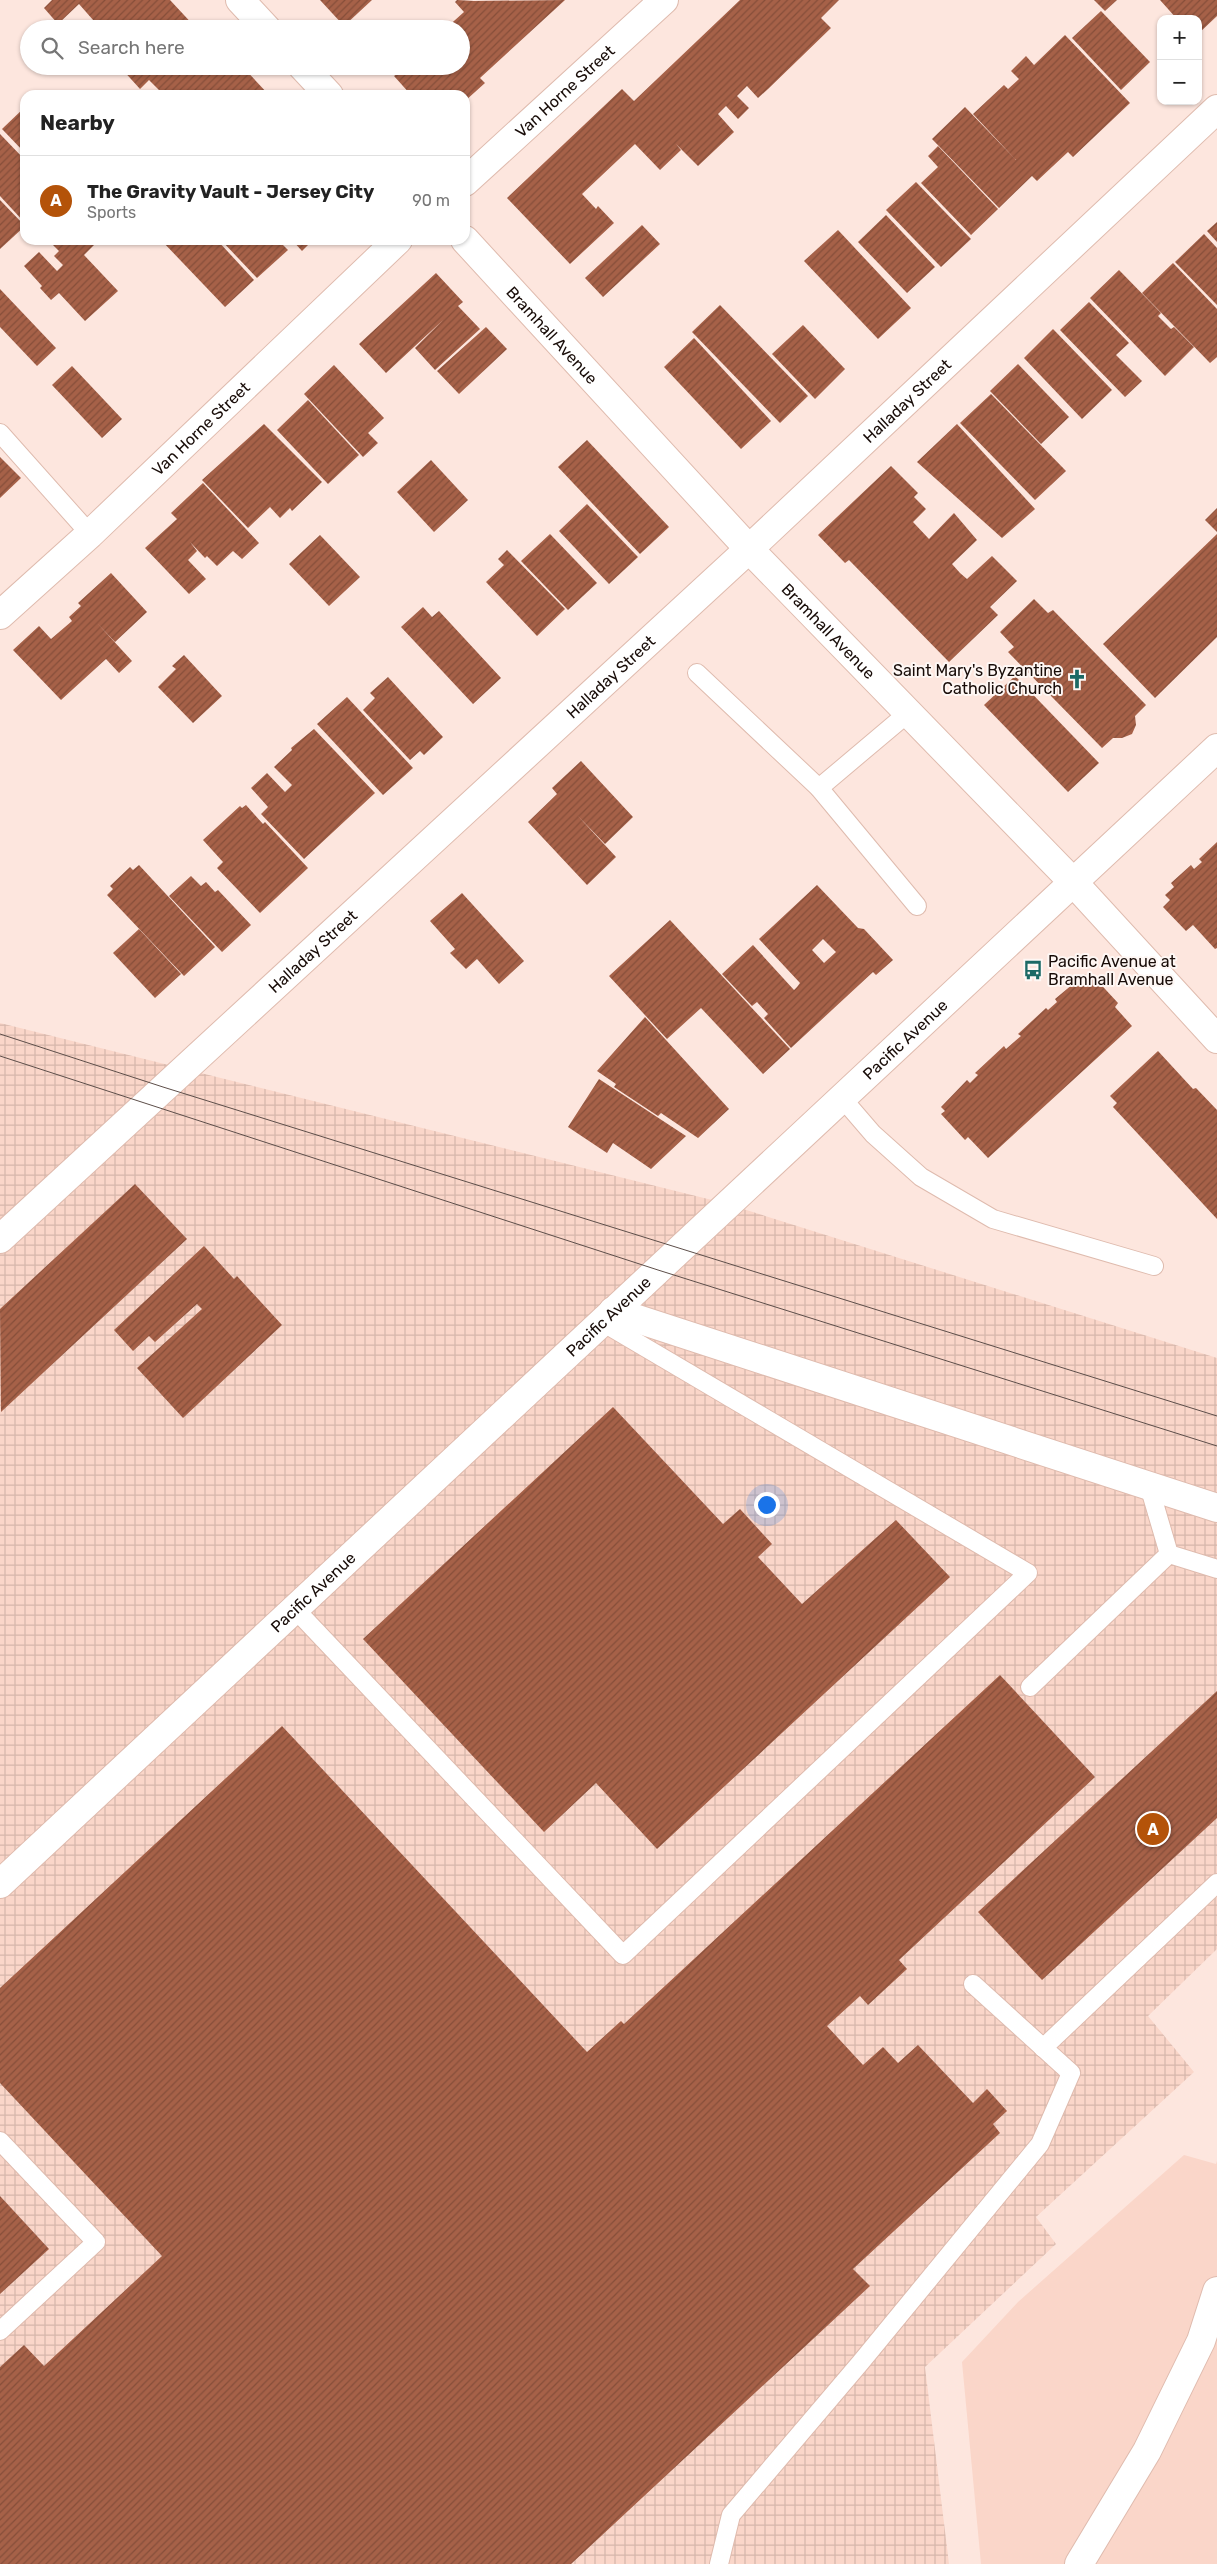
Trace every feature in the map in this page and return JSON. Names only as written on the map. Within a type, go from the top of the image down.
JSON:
[{"type":"street","points":[[240,0],[259,20]]},
{"type":"street","name":"Van Horne Street","points":[[470,177],[664,0]]},
{"type":"street","points":[[311,75],[325,90]]},
{"type":"street","name":"Halladay Street","points":[[0,1238],[749,549],[1217,109]]},
{"type":"street","name":"Van Horne Street","points":[[0,615],[90,534],[393,245]]},
{"type":"street","name":"Bramhall Avenue","points":[[470,245],[749,549],[1073,882],[1217,1039]]},
{"type":"street","name":"Pacific Avenue","points":[[0,1884],[1217,748]]},
{"type":"street","points":[[608,1317],[1217,1508]]},
{"type":"street","points":[[1079,2564],[1147,2451],[1201,2341],[1217,2291]]},
{"type":"lane","points":[[0,432],[90,534]]},
{"type":"lane","points":[[696,673],[819,788],[917,906]]},
{"type":"lane","points":[[819,788],[908,713]]},
{"type":"lane","points":[[842,1098],[873,1134],[921,1177],[993,1219],[1154,1266]]},
{"type":"lane","points":[[295,1608],[623,1955],[1028,1572],[608,1317]]},
{"type":"lane","points":[[1149,1486],[1169,1554]]},
{"type":"lane","points":[[1169,1554],[1217,1569]]},
{"type":"lane","points":[[1030,1687],[1169,1554]]},
{"type":"lane","points":[[1043,2048],[1217,1883]]},
{"type":"lane","points":[[719,2564],[731,2515],[1040,2144],[1072,2073],[973,1984]]},
{"type":"lane","points":[[0,2141],[96,2242],[0,2331]]},
{"type":"shaded area","points":[[0,1023],[724,1203],[1217,1358],[1217,1949],[1148,2016],[1194,2072],[1036,2217],[1056,2244],[925,2367],[949,2564],[0,2564]]},
{"type":"shaded area","points":[[1184,2155],[1216,2164],[1217,2161],[1217,2564],[981,2564],[962,2362],[1018,2302]]},
{"type":"building","points":[[52,0],[170,0],[189,20],[93,20],[79,4],[62,20],[54,20],[44,8]]},
{"type":"building","points":[[320,0],[372,0],[350,20],[338,20]]},
{"type":"building","points":[[457,0],[565,0],[480,78],[485,83],[470,96],[470,90],[407,90],[394,76],[395,75],[470,75],[470,20],[455,20],[464,12],[455,2]]},
{"type":"building","points":[[740,0],[839,0],[821,18],[831,28],[768,89],[758,98],[747,86],[737,96],[749,108],[738,119],[726,106],[718,114],[734,132],[698,166],[676,144],[681,150],[660,170],[635,144],[582,194],[596,209],[598,206],[614,223],[570,264],[507,198],[622,89],[634,101]]},
{"type":"building","points":[[1094,0],[1117,0],[1105,11]]},
{"type":"building","points":[[1160,0],[1217,0],[1217,16],[1202,30],[1202,15],[1173,15]]},
{"type":"building","points":[[1101,11],[1150,62],[1121,90],[1072,38]]},
{"type":"building","points":[[1065,35],[1130,103],[1073,157],[1068,152],[1037,181],[1032,176],[999,208],[932,139],[965,107],[1016,160],[973,114],[1004,85],[1008,89],[1019,79],[1011,71],[1026,56],[1034,65]]},
{"type":"building","points":[[127,75],[250,75],[264,90],[159,90],[149,80],[140,89]]},
{"type":"building","points":[[20,112],[20,148],[2,129]]},
{"type":"building","points":[[0,134],[20,155],[20,218],[0,196]]},
{"type":"building","points":[[938,146],[998,209],[971,235],[921,183],[938,167],[928,156]]},
{"type":"building","points":[[916,182],[971,239],[941,267],[886,210]]},
{"type":"building","points":[[0,200],[20,221],[20,231],[0,249]]},
{"type":"building","points":[[886,215],[935,267],[907,293],[858,242]]},
{"type":"building","points":[[1217,222],[1217,242],[1207,231]]},
{"type":"building","points":[[642,225],[660,244],[603,297],[585,278]]},
{"type":"building","points":[[838,230],[911,308],[878,339],[804,261]]},
{"type":"building","points":[[1204,234],[1217,248],[1217,305],[1175,262]]},
{"type":"building","points":[[53,245],[94,245],[84,255],[118,291],[85,321],[59,293],[51,300],[40,288],[42,286],[24,266],[39,252],[57,271],[63,265],[54,256],[59,251]]},
{"type":"building","points":[[166,245],[222,245],[254,280],[225,307]]},
{"type":"building","points":[[226,245],[283,245],[288,250],[257,278]]},
{"type":"building","points":[[297,245],[308,245],[302,251]]},
{"type":"building","points":[[1173,263],[1217,309],[1217,357],[1210,363],[1142,293]]},
{"type":"building","points":[[1119,270],[1161,313],[1158,316],[1171,329],[1174,327],[1194,347],[1165,376],[1090,298]]},
{"type":"building","points":[[436,273],[463,302],[458,306],[480,329],[435,370],[415,348],[443,320],[386,373],[359,344]]},
{"type":"building","points":[[0,289],[56,348],[37,366],[0,327]]},
{"type":"building","points":[[1089,302],[1129,343],[1116,355],[1142,381],[1125,397],[1060,330]]},
{"type":"building","points":[[720,305],[808,396],[780,423],[692,332]]},
{"type":"building","points":[[803,325],[845,369],[815,399],[772,354]]},
{"type":"building","points":[[486,327],[507,349],[459,394],[437,371]]},
{"type":"building","points":[[1053,329],[1112,390],[1082,419],[1024,358]]},
{"type":"building","points":[[694,338],[771,421],[741,449],[664,367]]},
{"type":"building","points":[[1018,364],[1069,417],[1041,444],[990,391]]},
{"type":"building","points":[[334,365],[384,418],[368,433],[378,443],[363,457],[304,394]]},
{"type":"building","points":[[72,366],[122,419],[102,438],[52,385]]},
{"type":"building","points":[[991,394],[1066,471],[1035,500],[960,423]]},
{"type":"building","points":[[308,400],[359,455],[328,484],[277,430]]},
{"type":"building","points":[[264,424],[322,482],[292,511],[290,508],[280,518],[270,507],[248,528],[202,480]]},
{"type":"building","points":[[957,424],[1035,509],[1002,538],[917,462]]},
{"type":"building","points":[[587,440],[669,527],[640,554],[558,467]]},
{"type":"building","points":[[0,457],[21,478],[0,498]]},
{"type":"building","points":[[431,460],[468,500],[434,532],[397,492]]},
{"type":"building","points":[[891,466],[918,493],[914,497],[926,509],[913,522],[929,539],[954,513],[977,540],[952,564],[960,573],[967,579],[992,556],[1017,581],[990,607],[998,615],[949,662],[849,560],[845,563],[818,535]]},
{"type":"building","points":[[203,483],[259,543],[242,559],[233,551],[217,566],[207,556],[205,558],[190,542],[197,551],[188,560],[206,579],[189,594],[145,548],[177,519],[171,513]]},
{"type":"building","points":[[587,504],[638,557],[609,584],[559,531]]},
{"type":"building","points":[[1217,508],[1217,532],[1205,520]]},
{"type":"building","points":[[550,534],[597,583],[568,610],[521,561]]},
{"type":"building","points":[[1217,534],[1217,637],[1155,698],[1103,644]]},
{"type":"building","points":[[320,535],[360,577],[329,606],[289,564]]},
{"type":"building","points":[[507,550],[565,609],[537,636],[486,582],[504,565],[498,559]]},
{"type":"building","points":[[111,573],[147,612],[115,642],[97,623],[132,661],[119,673],[106,659],[61,700],[13,650],[39,626],[51,639],[72,621],[69,617],[81,606],[78,603]]},
{"type":"building","name":"Saint Mary's Byzantine Catholic Church","points":[[1034,599],[1048,613],[1053,610],[1146,705],[1135,716],[1136,725],[1132,734],[1122,738],[1113,738],[1102,748],[1008,652],[1014,647],[1000,632]]},
{"type":"building","points":[[423,607],[432,617],[439,611],[501,678],[473,704],[401,627]]},
{"type":"building","points":[[184,655],[222,696],[193,723],[158,687],[176,669],[172,666]]},
{"type":"building","points":[[1015,676],[1099,763],[1068,792],[984,705]]},
{"type":"building","points":[[388,677],[443,737],[424,755],[420,751],[410,760],[363,710],[375,698],[370,693]]},
{"type":"building","points":[[347,697],[413,768],[383,795],[317,724]]},
{"type":"building","points":[[314,729],[375,793],[304,859],[261,814],[268,807],[251,788],[267,773],[285,792],[292,785],[274,767],[292,750],[291,748]]},
{"type":"building","points":[[581,761],[633,817],[605,844],[577,815],[616,857],[587,885],[528,822],[557,794],[552,788]]},
{"type":"building","points":[[246,805],[263,824],[265,822],[308,868],[260,913],[217,868],[223,862],[203,840],[240,806],[242,808]]},
{"type":"building","points":[[1217,842],[1217,948],[1215,949],[1193,925],[1186,931],[1163,907],[1170,900],[1165,895],[1174,887],[1171,883],[1191,865],[1194,869],[1202,862],[1199,859]]},
{"type":"building","points":[[139,865],[215,947],[184,976],[107,895],[113,889],[110,886],[130,867],[133,870]]},
{"type":"building","points":[[191,876],[201,886],[206,882],[215,892],[218,890],[251,925],[222,952],[169,896]]},
{"type":"building","points":[[817,885],[858,928],[864,929],[893,960],[876,975],[873,972],[791,1048],[764,1018],[768,1014],[757,1002],[752,1006],[722,974],[753,945],[794,990],[800,983],[759,939]],"holes":[[[823,939],[836,952],[824,963],[812,950]]]},
{"type":"building","points":[[462,893],[524,961],[499,984],[477,959],[466,969],[450,953],[455,949],[430,921]]},
{"type":"building","points":[[670,920],[790,1049],[763,1074],[701,1008],[667,1039],[609,976]]},
{"type":"building","points":[[139,929],[181,974],[155,998],[113,953]]},
{"type":"building","points":[[1085,974],[1089,979],[1093,976],[1118,1003],[1115,1007],[1132,1026],[988,1158],[968,1137],[965,1140],[941,1114],[945,1111],[941,1107],[967,1080],[970,1083],[978,1075],[975,1073],[1004,1046],[1006,1049],[1021,1036],[1018,1034],[1046,1008],[1048,1010],[1057,1002],[1055,999]]},
{"type":"building","points":[[645,1017],[729,1109],[698,1138],[661,1113],[658,1116],[614,1087],[616,1084],[597,1071]]},
{"type":"building","points":[[1158,1051],[1193,1089],[1196,1088],[1217,1110],[1217,1219],[1113,1107],[1117,1103],[1110,1096]]},
{"type":"building","points":[[599,1079],[686,1136],[651,1169],[613,1143],[607,1153],[568,1127]]},
{"type":"building","points":[[135,1184],[187,1239],[1,1412],[0,1309]]},
{"type":"building","points":[[204,1246],[234,1279],[237,1276],[282,1325],[183,1418],[137,1368],[202,1309],[197,1304],[155,1342],[149,1336],[133,1351],[114,1330]]},
{"type":"building","points":[[613,1407],[723,1524],[740,1509],[772,1544],[758,1557],[802,1604],[896,1520],[950,1577],[657,1849],[596,1783],[544,1832],[363,1639]]},
{"type":"building","points":[[1000,1675],[1095,1777],[899,1960],[907,1969],[868,2005],[860,1996],[827,2026],[863,2065],[883,2047],[898,2063],[918,2045],[973,2103],[987,2089],[1007,2111],[993,2124],[1000,2133],[853,2269],[870,2286],[571,2564],[0,2564],[0,2367],[24,2345],[44,2366],[162,2256],[0,2083],[0,1988],[282,1726],[587,2052],[621,2021],[624,2024]]},
{"type":"building","points":[[1217,1691],[1217,1818],[1042,1980],[978,1912]]},
{"type":"building","points":[[0,2196],[49,2249],[0,2294]]},
{"type":"tram line","points":[[0,1034],[163,1087],[1217,1416]]},
{"type":"tram line","points":[[0,1056],[658,1270],[1217,1446]]},
{"type":"place","name":"Saint Mary's Byzantine Catholic Church","points":[[1077,679]]},
{"type":"place","name":"Pacific Avenue at Bramhall Avenue","points":[[1033,970]]},
{"type":"place","name":"The Gravity Vault - Jersey City","points":[[1153,1829]]}]
